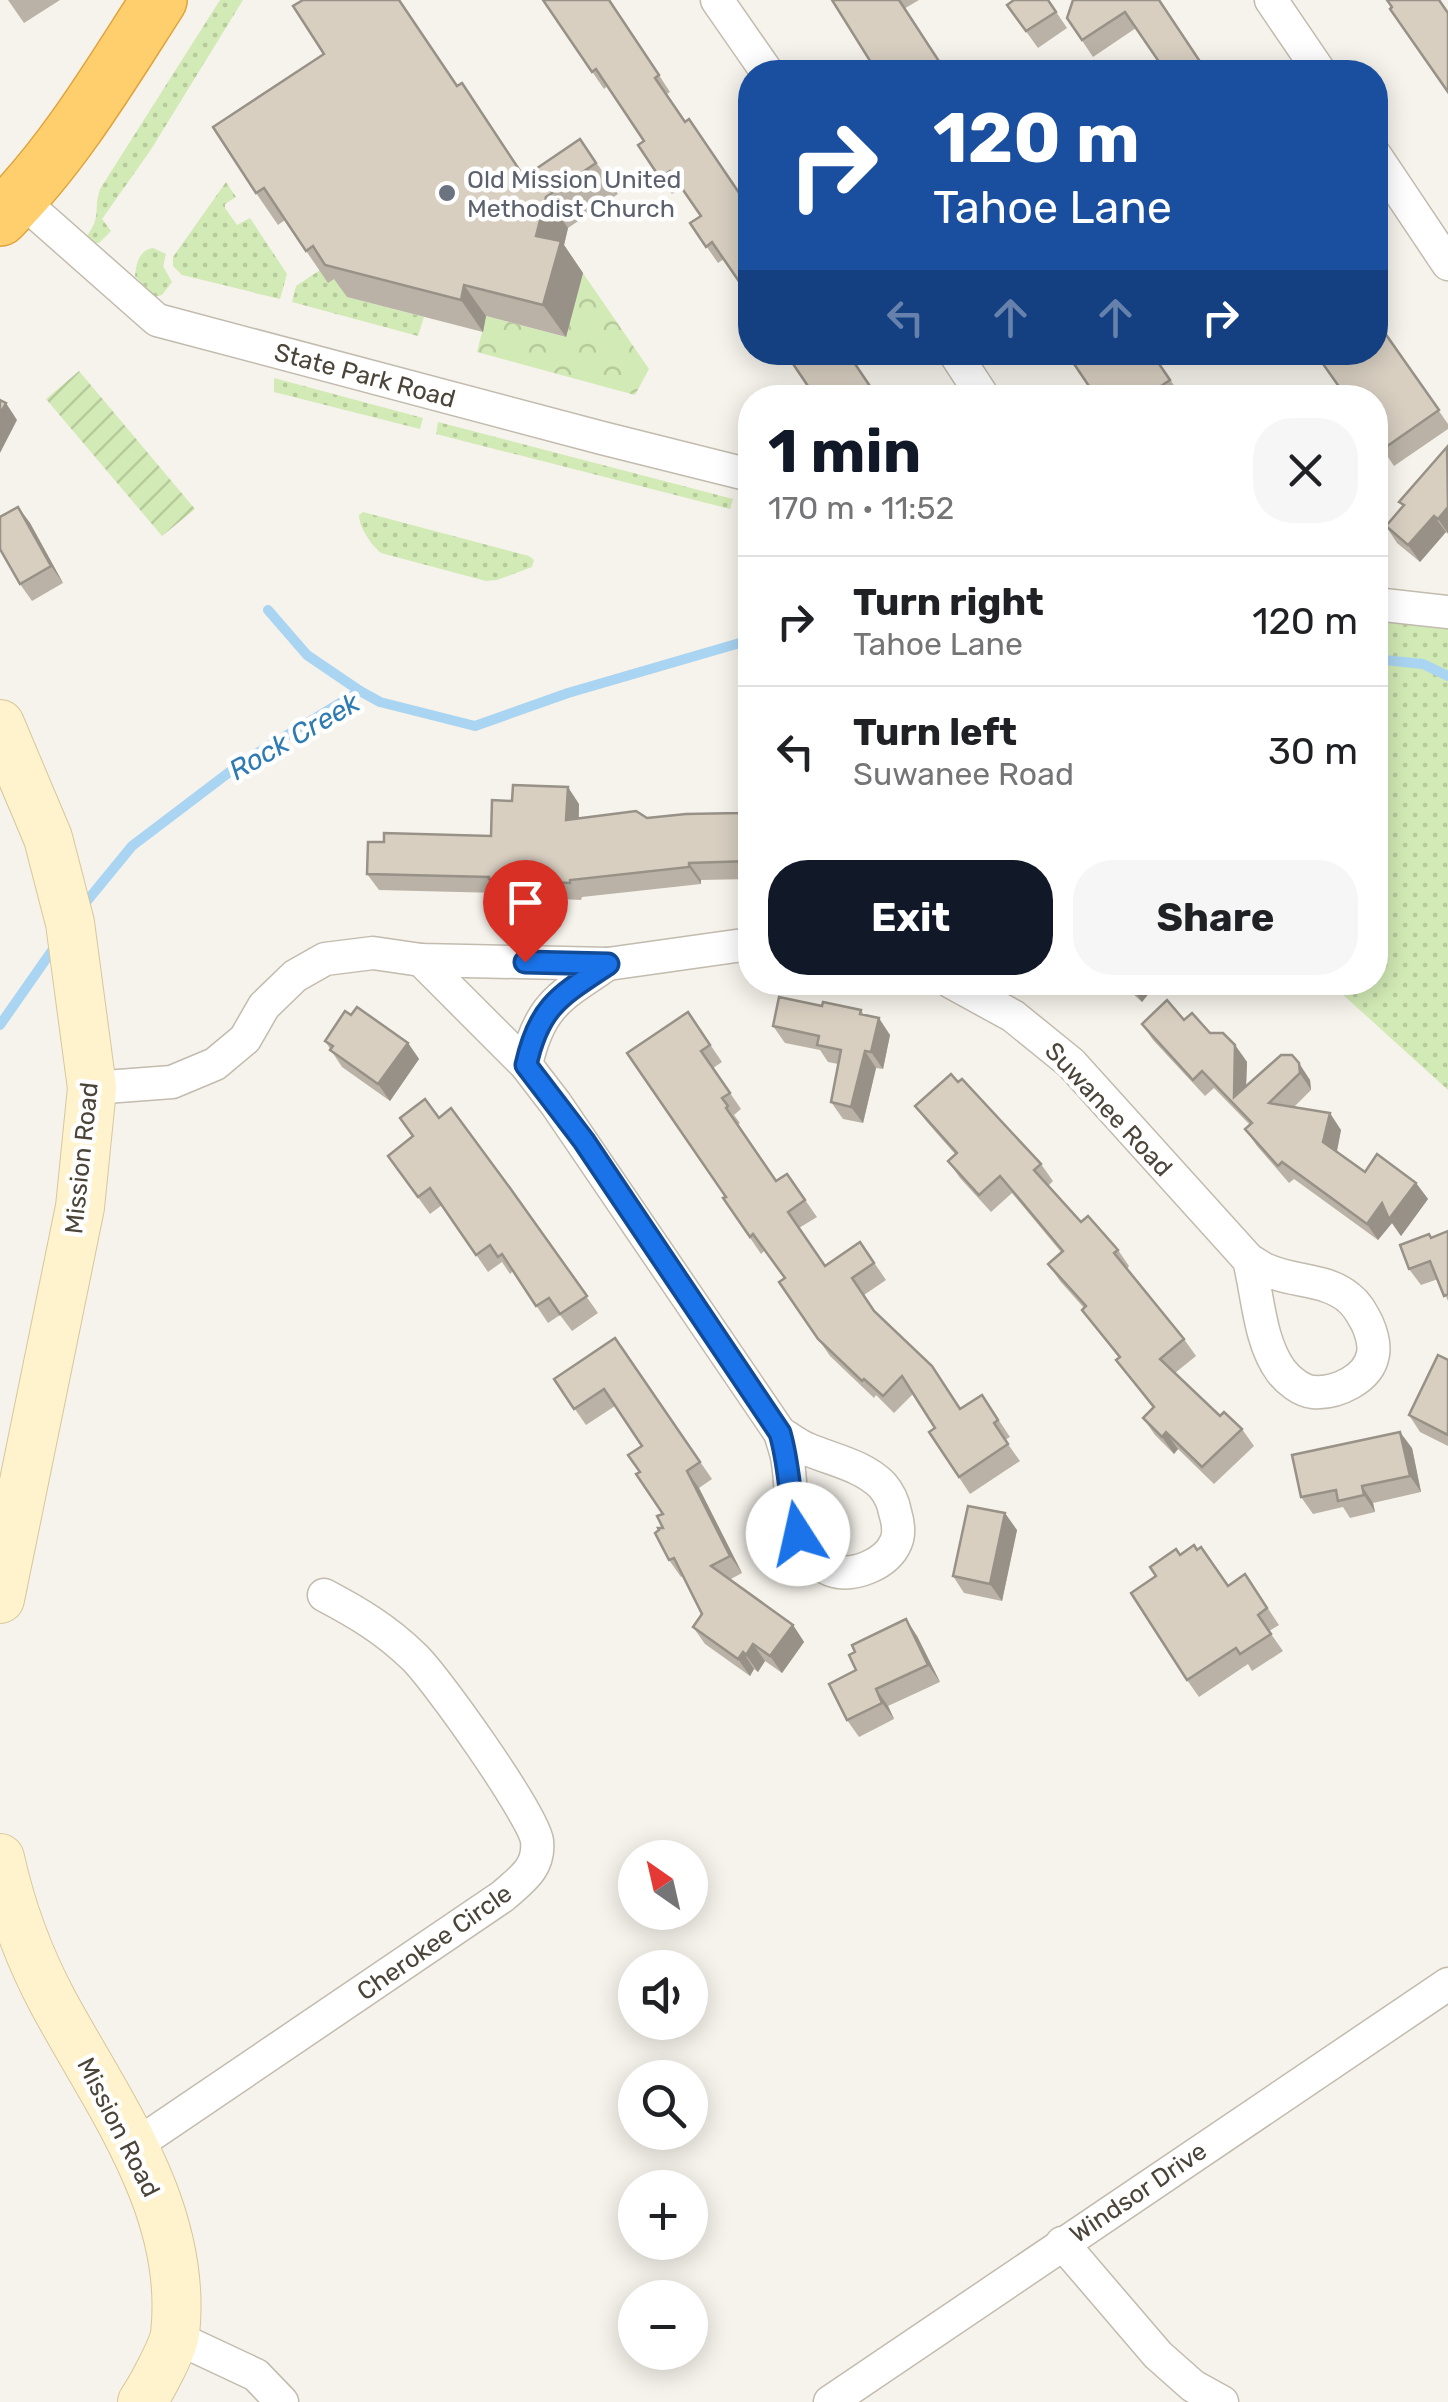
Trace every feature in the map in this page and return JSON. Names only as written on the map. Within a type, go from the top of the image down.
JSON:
[{"type":"highway","points":[[10,208],[87,113],[159,0]]},
{"type":"main road","name":"Mission Road","points":[[0,724],[48,838],[70,923],[90,1076],[80,1207],[0,1599]]},
{"type":"main road","name":"Mission Road","points":[[0,1858],[21,1932],[51,1999],[134,2147],[163,2217],[173,2265],[175,2338],[142,2402]]},
{"type":"street","points":[[717,0],[758,60]]},
{"type":"street","points":[[1271,0],[1312,60]]},
{"type":"street","points":[[1388,174],[1448,264]]},
{"type":"street","name":"State Park Road","points":[[10,208],[157,320],[738,472]]},
{"type":"street","points":[[1388,605],[1448,612]]},
{"type":"street","points":[[90,1076],[172,1082],[215,1064],[245,1039],[264,1006],[294,976],[325,960],[372,953],[421,960],[608,964],[738,946]]},
{"type":"street","points":[[421,960],[526,1065],[584,1141],[780,1433]]},
{"type":"street","points":[[526,1065],[532,1037],[546,1012],[608,964]]},
{"type":"street","name":"Suwanee Road","points":[[975,995],[1013,1016],[1071,1064],[1249,1260]]},
{"type":"street","name":"Cherokee Circle","points":[[134,2147],[502,1896],[533,1869],[537,1839],[517,1801],[454,1707],[416,1658],[376,1623],[324,1595]]},
{"type":"street","name":"Windsor Drive","points":[[830,2402],[1448,1984]]},
{"type":"street","points":[[1062,2244],[1158,2354],[1193,2386],[1222,2402]]},
{"type":"street","points":[[175,2338],[256,2374],[282,2402]]},
{"type":"green space","points":[[220,0],[243,0],[150,151],[102,219],[111,231],[94,243],[87,236],[96,218],[100,189]]},
{"type":"green space","points":[[226,182],[236,197],[225,208],[237,225],[250,218],[287,274],[280,299],[182,275],[173,266],[173,257]]},
{"type":"green space","points":[[153,248],[166,254],[163,266],[172,282],[162,295],[155,297],[135,276],[141,255]]},
{"type":"green space","points":[[320,270],[335,278],[347,297],[424,317],[418,336],[292,302],[296,286]]},
{"type":"green space","points":[[583,273],[649,369],[635,395],[477,352],[486,316],[565,337]]},
{"type":"green space","points":[[79,371],[195,509],[162,536],[46,399]]},
{"type":"green space","points":[[274,378],[423,418],[420,429],[274,392]]},
{"type":"green space","points":[[438,422],[733,499],[730,509],[436,434]]},
{"type":"green space","points":[[363,512],[529,556],[534,560],[532,567],[486,581],[381,553],[363,530],[359,515]]},
{"type":"green space","points":[[1388,620],[1448,626],[1448,1090],[1343,995],[1388,995]]},
{"type":"building","name":"Old Mission United Methodist Church","points":[[303,0],[399,0],[457,86],[462,83],[524,177],[580,139],[596,163],[546,197],[536,236],[561,241],[543,305],[464,285],[461,300],[325,265],[313,246],[306,251],[264,188],[256,193],[213,127],[324,54],[293,6]]},
{"type":"building","points":[[543,0],[609,0],[659,75],[655,78],[685,122],[689,119],[738,191],[738,280],[712,242],[706,247],[690,223],[701,216],[670,171],[660,178],[638,145],[644,141],[596,69],[592,72]]},
{"type":"building","points":[[832,0],[899,0],[938,60],[870,60]]},
{"type":"building","points":[[1014,0],[1048,0],[1056,12],[1026,31],[1007,5]]},
{"type":"building","points":[[1073,0],[1159,0],[1199,60],[1158,60],[1125,12],[1082,40],[1067,18]]},
{"type":"building","points":[[1387,0],[1439,0],[1448,13],[1448,92],[1390,9]]},
{"type":"building","points":[[1388,337],[1439,410],[1388,446],[1388,385],[1338,385],[1324,365],[1388,365]]},
{"type":"building","points":[[794,365],[856,365],[869,385],[807,385]]},
{"type":"building","points":[[1075,365],[1160,365],[1170,380],[1162,385],[1088,385]]},
{"type":"building","points":[[1447,447],[1448,507],[1438,519],[1434,516],[1408,545],[1388,528],[1404,505],[1399,502]]},
{"type":"building","points":[[18,507],[51,566],[20,584],[0,549],[0,517]]},
{"type":"building","points":[[513,785],[568,787],[566,820],[636,811],[647,818],[738,813],[738,861],[689,863],[689,867],[570,883],[367,874],[368,842],[384,842],[384,833],[491,836],[492,800],[512,801]]},
{"type":"building","points":[[779,997],[822,1006],[823,1002],[879,1018],[871,1052],[865,1051],[851,1107],[831,1102],[841,1050],[817,1045],[819,1036],[773,1026]]},
{"type":"building","points":[[1167,1000],[1184,1020],[1192,1013],[1210,1033],[1223,1033],[1235,1045],[1234,1097],[1281,1055],[1292,1055],[1299,1063],[1300,1073],[1269,1103],[1330,1113],[1323,1142],[1365,1172],[1377,1154],[1416,1183],[1389,1219],[1382,1203],[1367,1224],[1282,1162],[1278,1166],[1245,1129],[1252,1123],[1202,1071],[1193,1080],[1142,1024]]},
{"type":"building","points":[[357,1007],[408,1043],[378,1084],[330,1050],[333,1046],[325,1041],[345,1011],[351,1015]]},
{"type":"building","points":[[688,1012],[710,1045],[701,1051],[730,1093],[722,1098],[726,1108],[776,1181],[787,1174],[805,1200],[788,1212],[825,1266],[860,1242],[874,1263],[852,1278],[874,1311],[932,1366],[960,1409],[982,1395],[998,1420],[994,1423],[1008,1444],[959,1477],[929,1432],[935,1428],[902,1376],[883,1396],[818,1339],[779,1282],[785,1278],[753,1234],[750,1237],[627,1053]]},
{"type":"building","points":[[951,1074],[958,1082],[962,1079],[1041,1164],[1034,1170],[1081,1222],[1088,1216],[1118,1250],[1114,1253],[1184,1339],[1160,1359],[1220,1416],[1224,1412],[1242,1429],[1202,1467],[1166,1432],[1162,1437],[1143,1418],[1154,1407],[1082,1310],[1086,1306],[1048,1264],[1063,1251],[1000,1176],[979,1195],[948,1161],[957,1153],[915,1106]]},
{"type":"building","points":[[425,1099],[439,1118],[451,1108],[587,1296],[560,1314],[549,1298],[536,1306],[502,1254],[498,1257],[490,1245],[476,1255],[430,1188],[418,1197],[388,1156],[413,1136],[400,1118]]},
{"type":"building","points":[[1448,1231],[1448,1294],[1444,1296],[1430,1261],[1409,1269],[1400,1245]]},
{"type":"building","points":[[615,1338],[700,1462],[687,1471],[730,1556],[711,1566],[793,1625],[770,1656],[753,1644],[738,1659],[693,1627],[702,1614],[674,1558],[669,1560],[655,1533],[663,1528],[657,1516],[663,1514],[628,1455],[642,1446],[604,1389],[574,1409],[554,1379]]},
{"type":"building","points":[[1438,1355],[1448,1360],[1448,1435],[1409,1415]]},
{"type":"building","points":[[1400,1432],[1410,1476],[1362,1486],[1364,1495],[1338,1501],[1336,1490],[1301,1497],[1292,1455]]},
{"type":"building","points":[[968,1506],[1005,1513],[990,1584],[953,1576]]},
{"type":"building","points":[[1194,1545],[1197,1550],[1201,1547],[1228,1586],[1245,1574],[1267,1608],[1258,1615],[1271,1634],[1240,1654],[1236,1648],[1187,1680],[1131,1593],[1156,1576],[1150,1567],[1176,1549],[1180,1555]]},
{"type":"building","points":[[906,1619],[928,1665],[876,1689],[882,1703],[847,1720],[829,1684],[856,1670],[849,1655],[855,1652],[852,1645]]},
{"type":"waterway","points":[[268,610],[307,655],[360,691]]},
{"type":"waterway","name":"Rock Creek","points":[[82,907],[132,846],[244,761],[360,691],[380,702],[475,726],[568,693],[738,643]]},
{"type":"waterway","name":"Rock Creek","points":[[1388,660],[1423,664],[1448,676]]},
{"type":"waterway","name":"Rock Creek","points":[[0,1025],[58,942]]},
{"type":"place","name":"Old Mission United Methodist Church","points":[[447,193]]},
{"type":"route","points":[[525,962],[608,964],[546,1012],[532,1037],[526,1065],[584,1141],[780,1433],[788,1460],[791,1508],[798,1534]]}]
